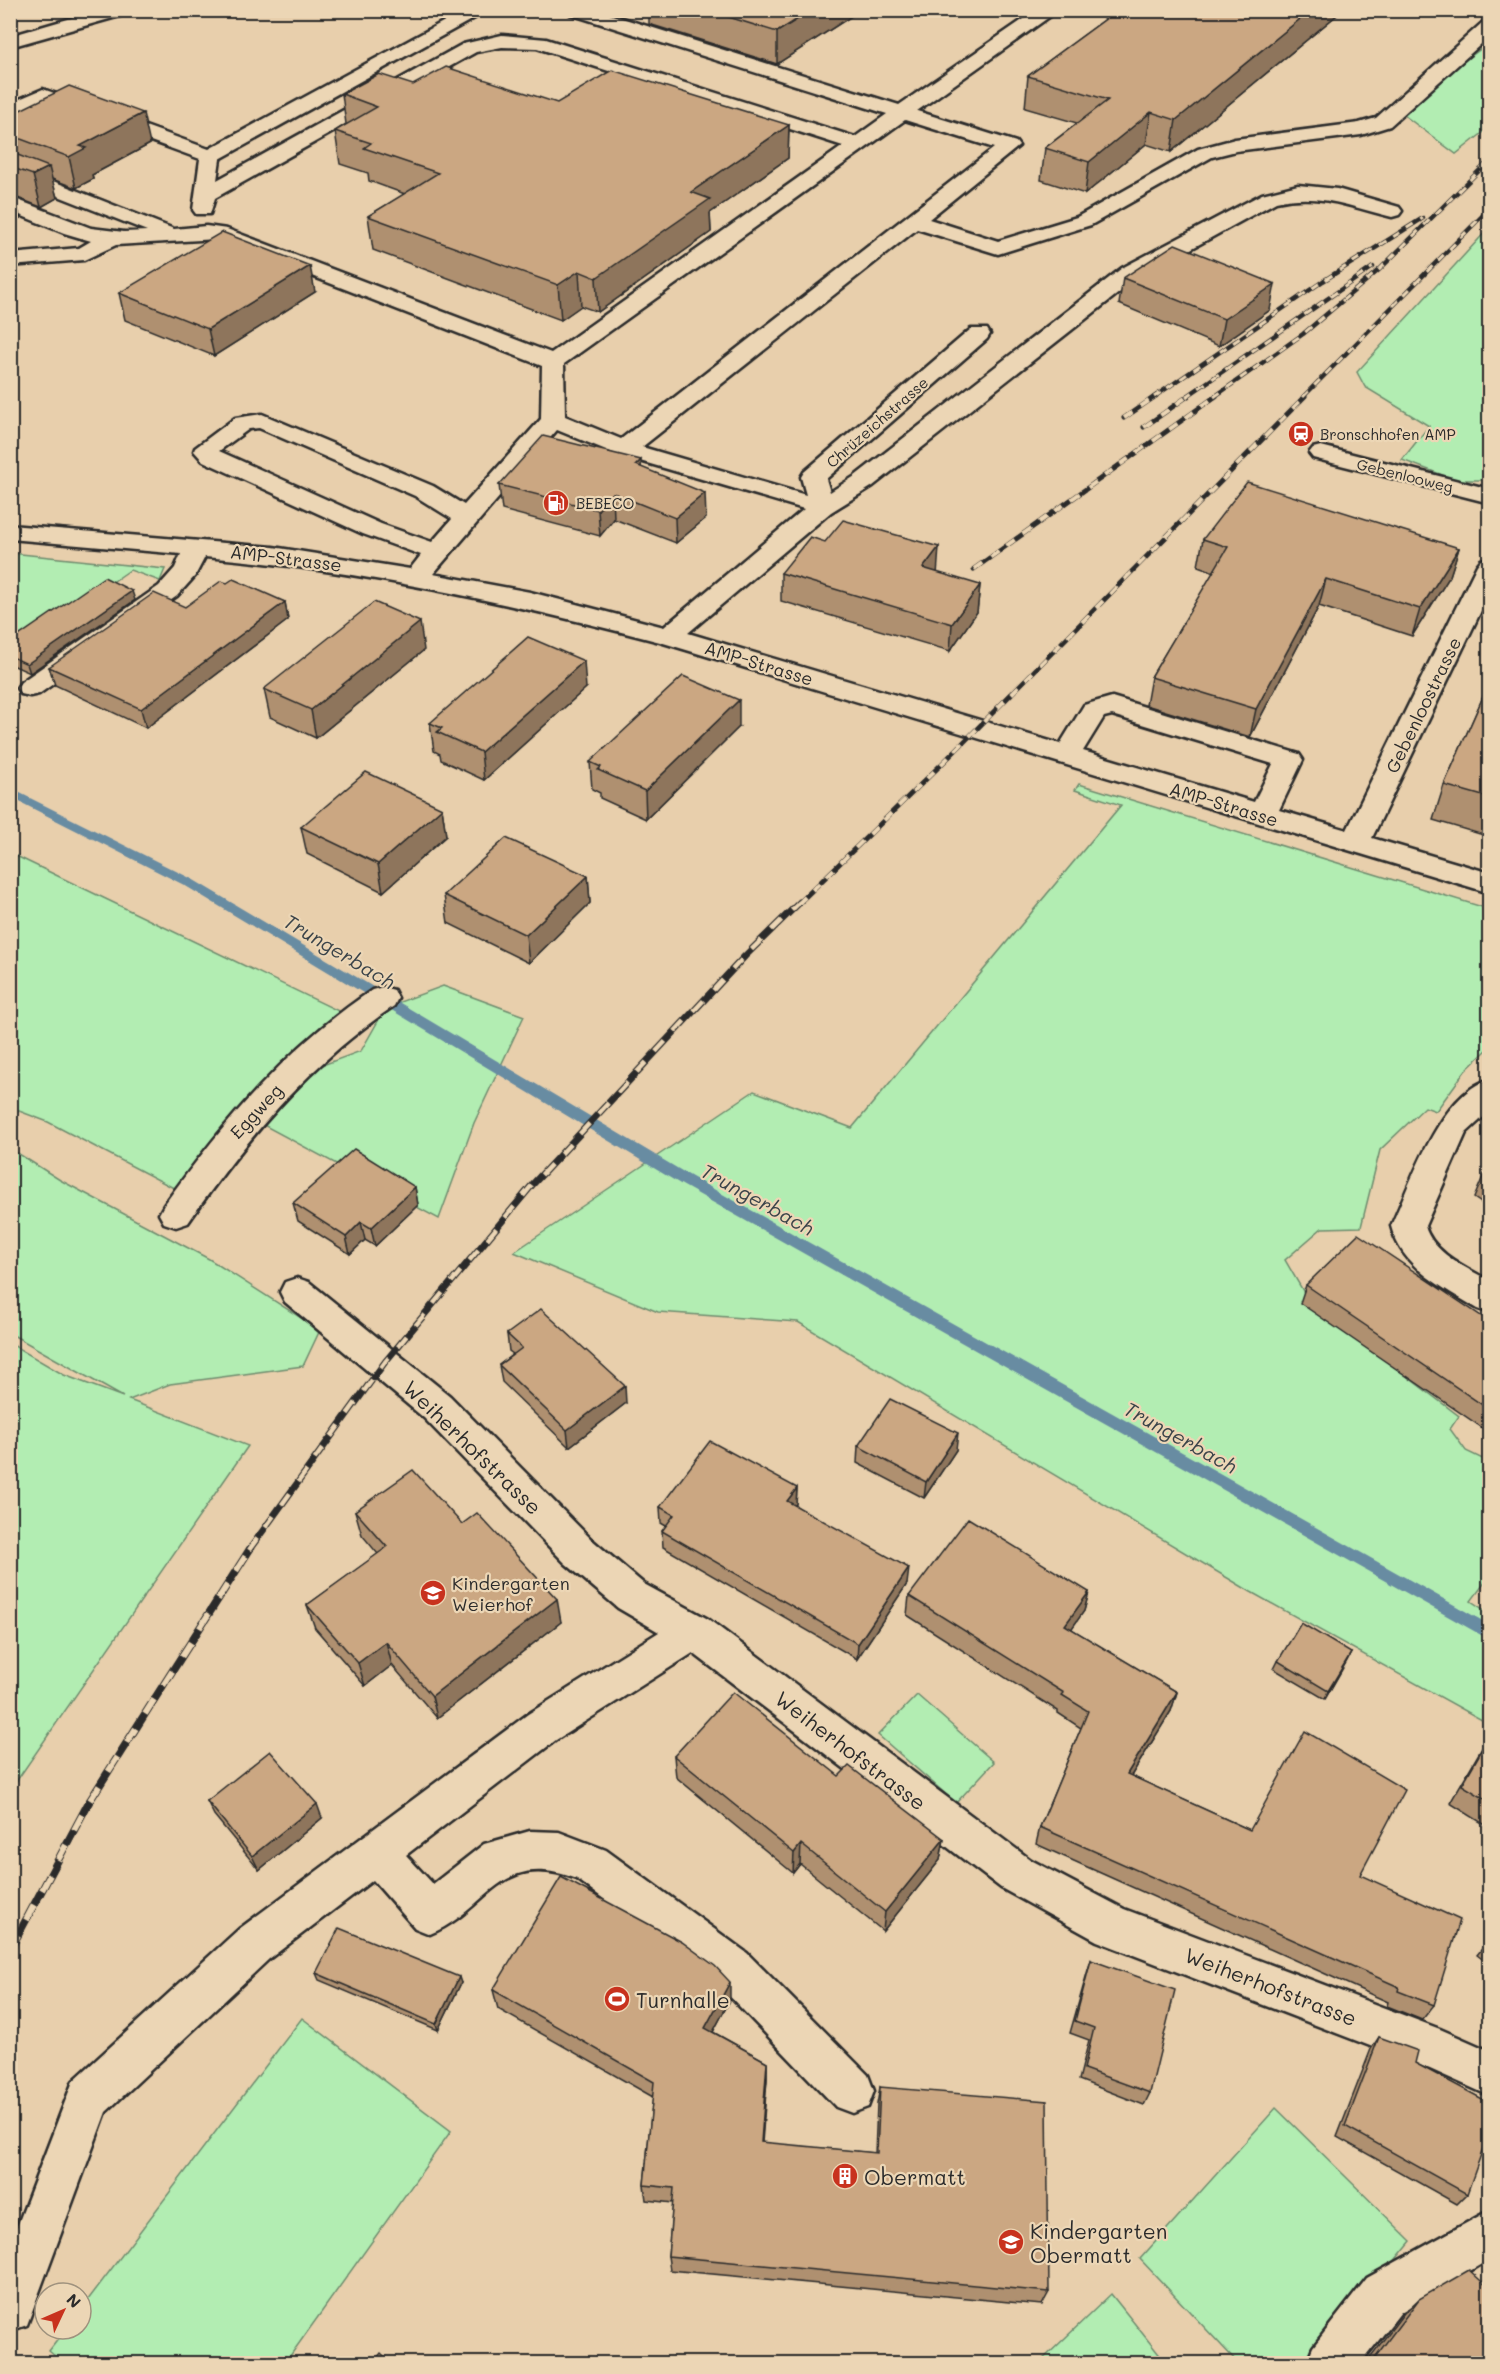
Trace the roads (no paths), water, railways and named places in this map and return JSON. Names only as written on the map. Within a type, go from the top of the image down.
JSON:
[{"type":"street","points":[[10,42],[121,10]]},
{"type":"street","points":[[10,111],[43,95],[210,156],[480,10]]},
{"type":"street","points":[[576,10],[1009,146],[916,222],[624,449]]},
{"type":"street","points":[[553,362],[901,113],[1050,10]]},
{"type":"street","points":[[916,222],[998,248],[1084,221],[1205,153],[1236,145],[1361,129],[1383,122],[1490,26]]},
{"type":"street","points":[[205,195],[470,48],[502,41],[539,44],[858,144]]},
{"type":"street","points":[[201,231],[210,156]]},
{"type":"street","points":[[10,170],[173,234]]},
{"type":"street","points":[[669,636],[822,507],[864,481],[1130,273],[1269,198],[1298,191],[1337,195],[1392,211]]},
{"type":"street","points":[[10,203],[90,235],[112,238],[201,231],[242,240],[553,362]]},
{"type":"street","points":[[10,260],[84,254],[112,238]]},
{"type":"street","name":"Chrüzeichstrasse","points":[[822,507],[813,477],[979,334]]},
{"type":"street","points":[[416,578],[466,517],[553,420],[553,362]]},
{"type":"street","points":[[553,420],[624,449],[822,507]]},
{"type":"street","points":[[438,553],[372,529],[211,456],[206,451],[207,448],[243,423],[262,421],[424,491],[466,517]]},
{"type":"street","name":"Gebenlooweg","points":[[1320,453],[1490,496]]},
{"type":"street","name":"AMP-Strasse","points":[[10,532],[284,556],[530,600],[669,636],[1490,883]]},
{"type":"street","points":[[30,688],[168,591],[186,571],[197,548]]},
{"type":"street","name":"Gebenloostrasse","points":[[1355,844],[1490,565]]},
{"type":"street","points":[[1066,756],[1094,711],[1112,706],[1289,760],[1262,816]]},
{"type":"street","name":"Eggweg","points":[[176,1214],[221,1150],[282,1083],[349,1019],[383,998]]},
{"type":"street","points":[[1490,1091],[1453,1126],[1408,1226],[1408,1235],[1419,1252],[1490,1299]]},
{"type":"street","name":"Weiherhofstrasse","points":[[297,1292],[437,1407],[578,1551],[631,1596],[694,1631],[1016,1874],[1112,1926],[1430,2047],[1490,2074]]},
{"type":"street","points":[[10,2308],[89,2097],[254,1944],[542,1727],[694,1631]]},
{"type":"street","points":[[376,1852],[430,1913],[499,1858],[530,1851],[559,1852],[591,1864],[732,1968],[852,2091]]},
{"type":"street","points":[[1330,2364],[1384,2295],[1490,2233]]},
{"type":"waterway","name":"Trungerbach","points":[[10,792],[188,882],[687,1181],[1490,1633]]},
{"type":"railway","points":[[1214,397],[1303,334],[1380,269],[1490,160]]},
{"type":"railway","points":[[1303,397],[1490,208]]},
{"type":"railway","points":[[1154,397],[1323,281],[1423,218]]},
{"type":"railway","points":[[1186,397],[1373,267]]},
{"type":"railway","points":[[1124,418],[1156,396]]},
{"type":"railway","points":[[1144,427],[1188,396]]},
{"type":"railway","points":[[974,569],[1216,396]]},
{"type":"railway","points":[[798,904],[956,750],[1305,396]]},
{"type":"railway","points":[[249,1550],[385,1362],[533,1184],[745,956],[800,902]]},
{"type":"railway","points":[[10,1950],[89,1802],[250,1549]]},
{"type":"place","name":"Bronschhofen AMP","points":[[1301,434]]},
{"type":"place","name":"BEBECO","points":[[556,503]]},
{"type":"place","name":"Kindergarten Weierhof","points":[[433,1593]]},
{"type":"place","name":"Turnhalle","points":[[617,1999]]},
{"type":"place","name":"Obermatt","points":[[845,2176]]},
{"type":"place","name":"Kindergarten Obermatt","points":[[1011,2242]]}]
